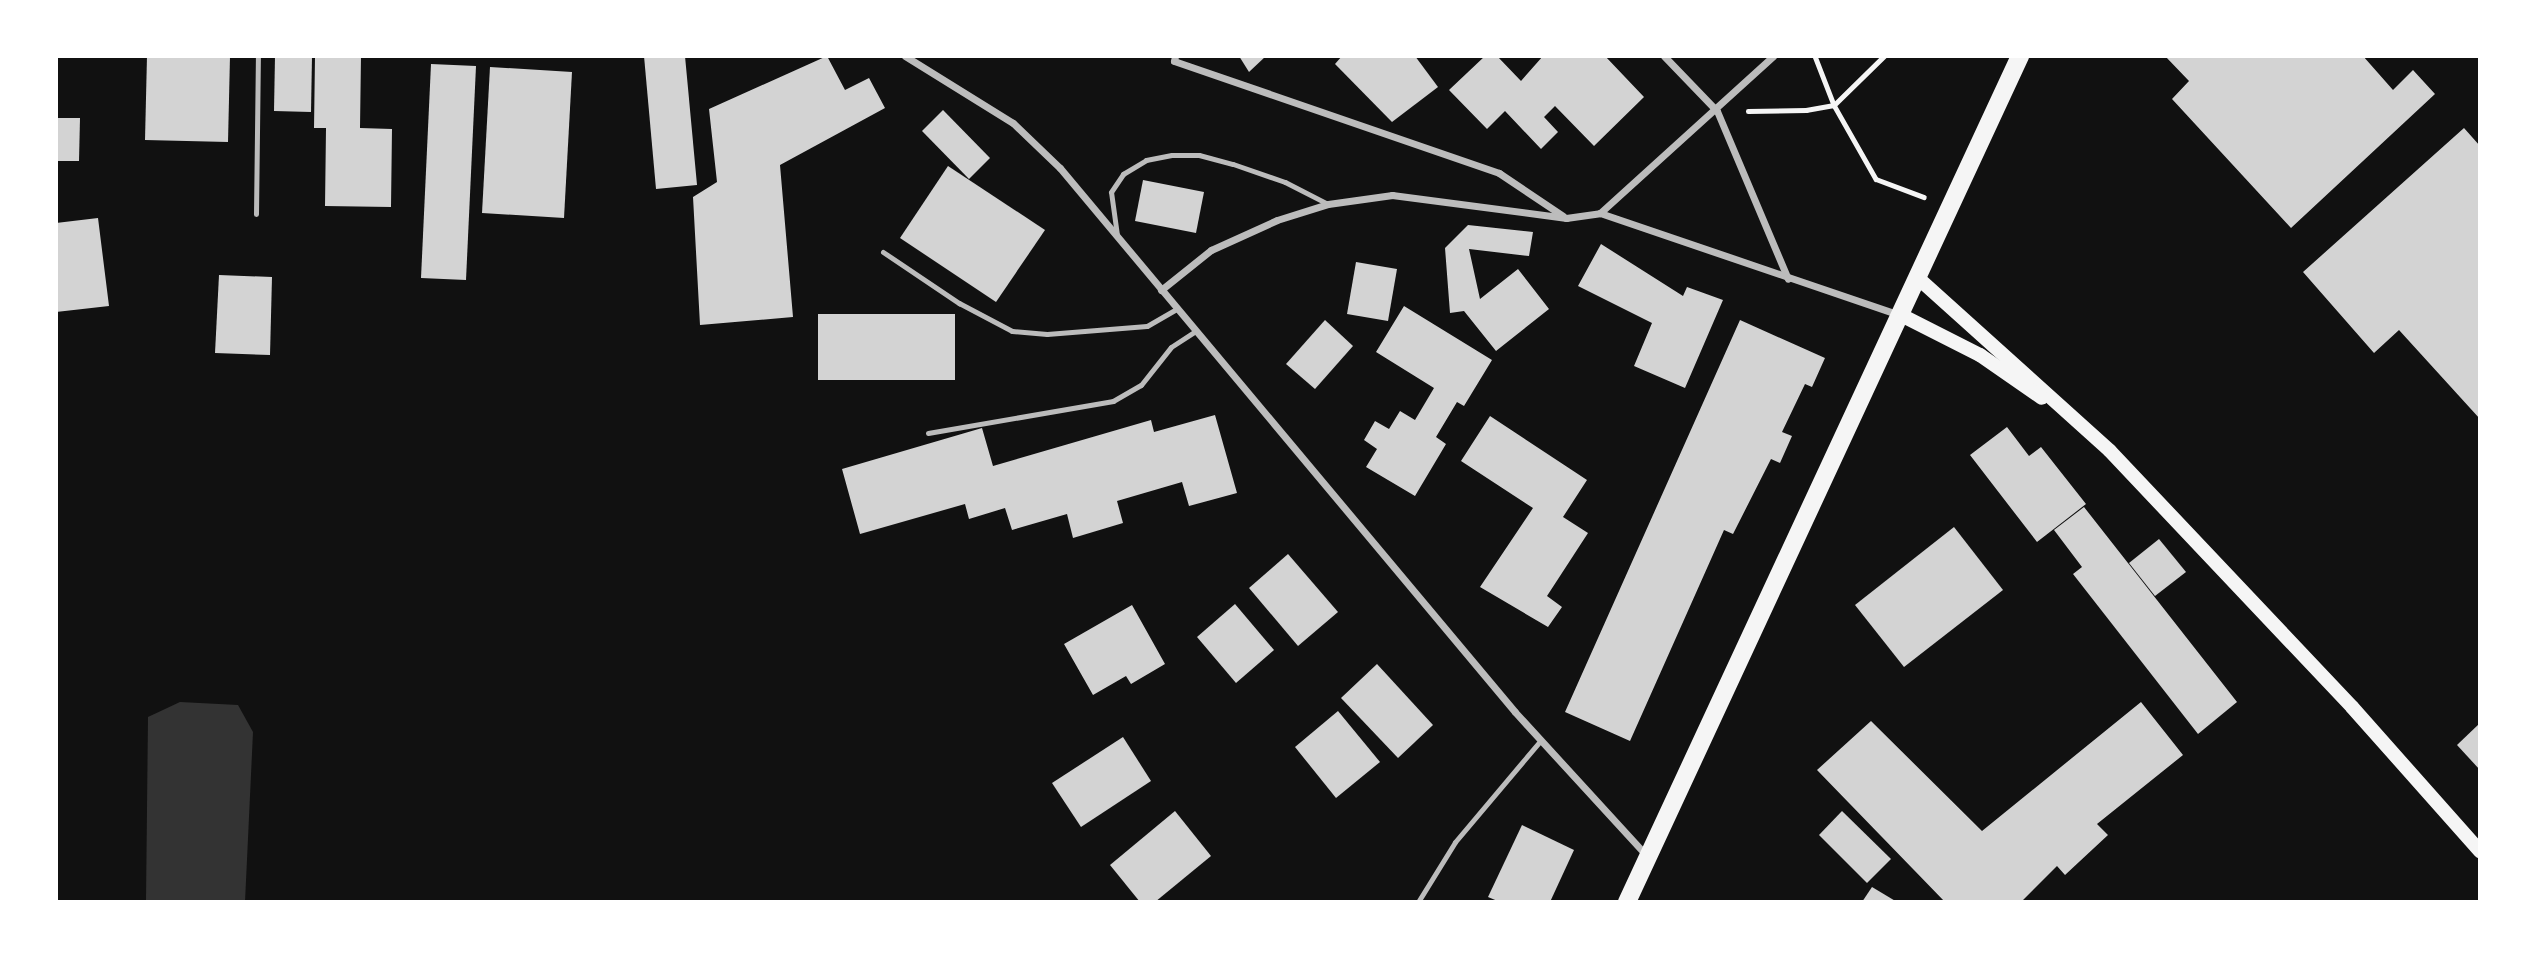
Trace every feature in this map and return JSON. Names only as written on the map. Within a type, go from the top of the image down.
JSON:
[{"type":"main road","points":[[1627,902],[2020,56]]},
{"type":"main road","points":[[1919,278],[2091,433],[2352,708],[2480,851]]},
{"type":"main road","points":[[1901,315],[1980,355],[2091,433]]},
{"type":"street","points":[[905,56],[1013,123],[1060,168],[1541,740],[1648,857]]},
{"type":"street","points":[[1175,56],[1174,61],[1500,173],[1566,218]]},
{"type":"street","points":[[1664,56],[1717,111],[1788,279]]},
{"type":"street","points":[[1600,213],[1717,111],[1773,56]]},
{"type":"street","points":[[1161,290],[1211,250],[1328,204],[1392,195],[1566,218],[1600,213],[1788,279],[1901,315]]},
{"type":"lane","points":[[256,214],[258,56]]},
{"type":"lane","points":[[1117,238],[1111,192],[1123,174],[1146,160],[1172,155],[1199,155],[1233,164],[1285,181],[1328,204]]},
{"type":"lane","points":[[883,252],[959,303],[1012,331],[1048,334],[1147,326],[1177,309]]},
{"type":"lane","points":[[928,433],[1113,401],[1141,385],[1171,347],[1196,331]]},
{"type":"lane","points":[[1418,902],[1455,842],[1541,740]]},
{"type":"path","points":[[1815,56],[1834,104],[1876,179],[1951,207]]},
{"type":"path","points":[[1717,111],[1806,110],[1834,104],[1884,56]]},
{"type":"shaded area","points":[[180,702],[238,705],[253,732],[245,902],[146,902],[148,717]]},
{"type":"building","points":[[147,56],[230,56],[228,142],[145,140]]},
{"type":"building","points":[[275,56],[312,56],[311,112],[274,111]]},
{"type":"building","points":[[315,56],[361,56],[360,128],[392,129],[391,207],[325,206],[326,128],[314,128]]},
{"type":"building","points":[[644,56],[685,56],[697,185],[656,189]]},
{"type":"building","points":[[827,56],[845,90],[869,78],[885,108],[780,165],[793,317],[700,325],[693,197],[717,182],[709,109]]},
{"type":"building","points":[[1239,56],[1266,56],[1249,72]]},
{"type":"building","points":[[1342,56],[1415,56],[1438,87],[1392,122],[1335,64]]},
{"type":"building","points":[[1485,56],[1497,56],[1521,81],[1543,56],[1605,56],[1644,97],[1594,146],[1555,106],[1544,117],[1558,132],[1541,149],[1505,111],[1487,129],[1449,90]]},
{"type":"building","points":[[2165,56],[2363,56],[2393,90],[2413,70],[2435,94],[2291,228],[2172,99],[2189,81]]},
{"type":"building","points":[[431,64],[476,66],[466,280],[421,278]]},
{"type":"building","points":[[490,67],[572,72],[564,218],[482,213]]},
{"type":"building","points":[[943,110],[990,158],[969,179],[922,131]]},
{"type":"building","points":[[56,118],[80,118],[79,161],[56,161]]},
{"type":"building","points":[[2464,128],[2480,146],[2480,419],[2399,330],[2374,353],[2303,272]]},
{"type":"building","points":[[948,166],[1045,230],[996,302],[900,238]]},
{"type":"building","points":[[1143,180],[1204,192],[1196,233],[1135,221]]},
{"type":"building","points":[[98,218],[109,306],[56,312],[56,223]]},
{"type":"building","points":[[1468,225],[1533,232],[1529,256],[1469,249],[1480,299],[1518,269],[1549,309],[1496,351],[1464,311],[1450,313],[1445,248]]},
{"type":"building","points":[[1601,244],[1683,296],[1687,287],[1723,300],[1685,388],[1634,366],[1652,323],[1578,286]]},
{"type":"building","points":[[1356,262],[1397,269],[1388,321],[1347,314]]},
{"type":"building","points":[[219,275],[272,277],[270,355],[215,353]]},
{"type":"building","points":[[1404,306],[1492,360],[1464,406],[1457,402],[1436,437],[1446,444],[1415,496],[1366,467],[1377,449],[1364,440],[1375,421],[1389,429],[1400,411],[1415,420],[1434,388],[1376,352]]},
{"type":"building","points":[[818,314],[955,314],[955,380],[818,380]]},
{"type":"building","points":[[1325,320],[1353,346],[1315,389],[1286,364]]},
{"type":"building","points":[[1740,320],[1825,358],[1812,387],[1805,384],[1782,432],[1792,436],[1780,463],[1771,459],[1733,534],[1724,530],[1630,741],[1565,712]]},
{"type":"building","points":[[1215,415],[1237,493],[1189,506],[1182,482],[1117,501],[1123,523],[1073,538],[1067,514],[1012,530],[1005,508],[969,519],[965,504],[860,534],[842,469],[982,428],[993,466],[1151,420],[1154,432]]},
{"type":"building","points":[[1490,416],[1587,480],[1563,517],[1588,533],[1547,596],[1562,607],[1548,627],[1480,587],[1533,508],[1461,461]]},
{"type":"building","points":[[2007,427],[2029,456],[2041,447],[2086,504],[2037,542],[1970,455]]},
{"type":"building","points":[[2084,507],[2237,702],[2198,734],[2073,574],[2082,567],[2054,530]]},
{"type":"building","points":[[1954,527],[2003,590],[1904,667],[1855,605]]},
{"type":"building","points":[[2159,539],[2186,572],[2155,596],[2129,563]]},
{"type":"building","points":[[1288,554],[1338,612],[1298,646],[1249,588]]},
{"type":"building","points":[[1235,604],[1274,650],[1236,683],[1197,637]]},
{"type":"building","points":[[1132,605],[1165,664],[1131,684],[1126,676],[1093,695],[1064,644]]},
{"type":"building","points":[[1377,664],[1433,725],[1398,758],[1341,698]]},
{"type":"building","points":[[2141,702],[2183,755],[2097,824],[2108,835],[2065,875],[2057,866],[2021,902],[1945,902],[1817,770],[1871,721],[1982,831]]},
{"type":"building","points":[[1338,711],[1380,762],[1336,798],[1295,747]]},
{"type":"building","points":[[2480,723],[2480,770],[2457,745]]},
{"type":"building","points":[[1123,737],[1151,781],[1081,827],[1052,783]]},
{"type":"building","points":[[1175,811],[1211,856],[1155,902],[1140,902],[1110,865]]},
{"type":"building","points":[[1842,811],[1891,859],[1867,883],[1819,835]]},
{"type":"building","points":[[1522,825],[1574,850],[1550,902],[1500,902],[1488,897]]},
{"type":"building","points":[[1872,887],[1897,902],[1862,902]]}]
